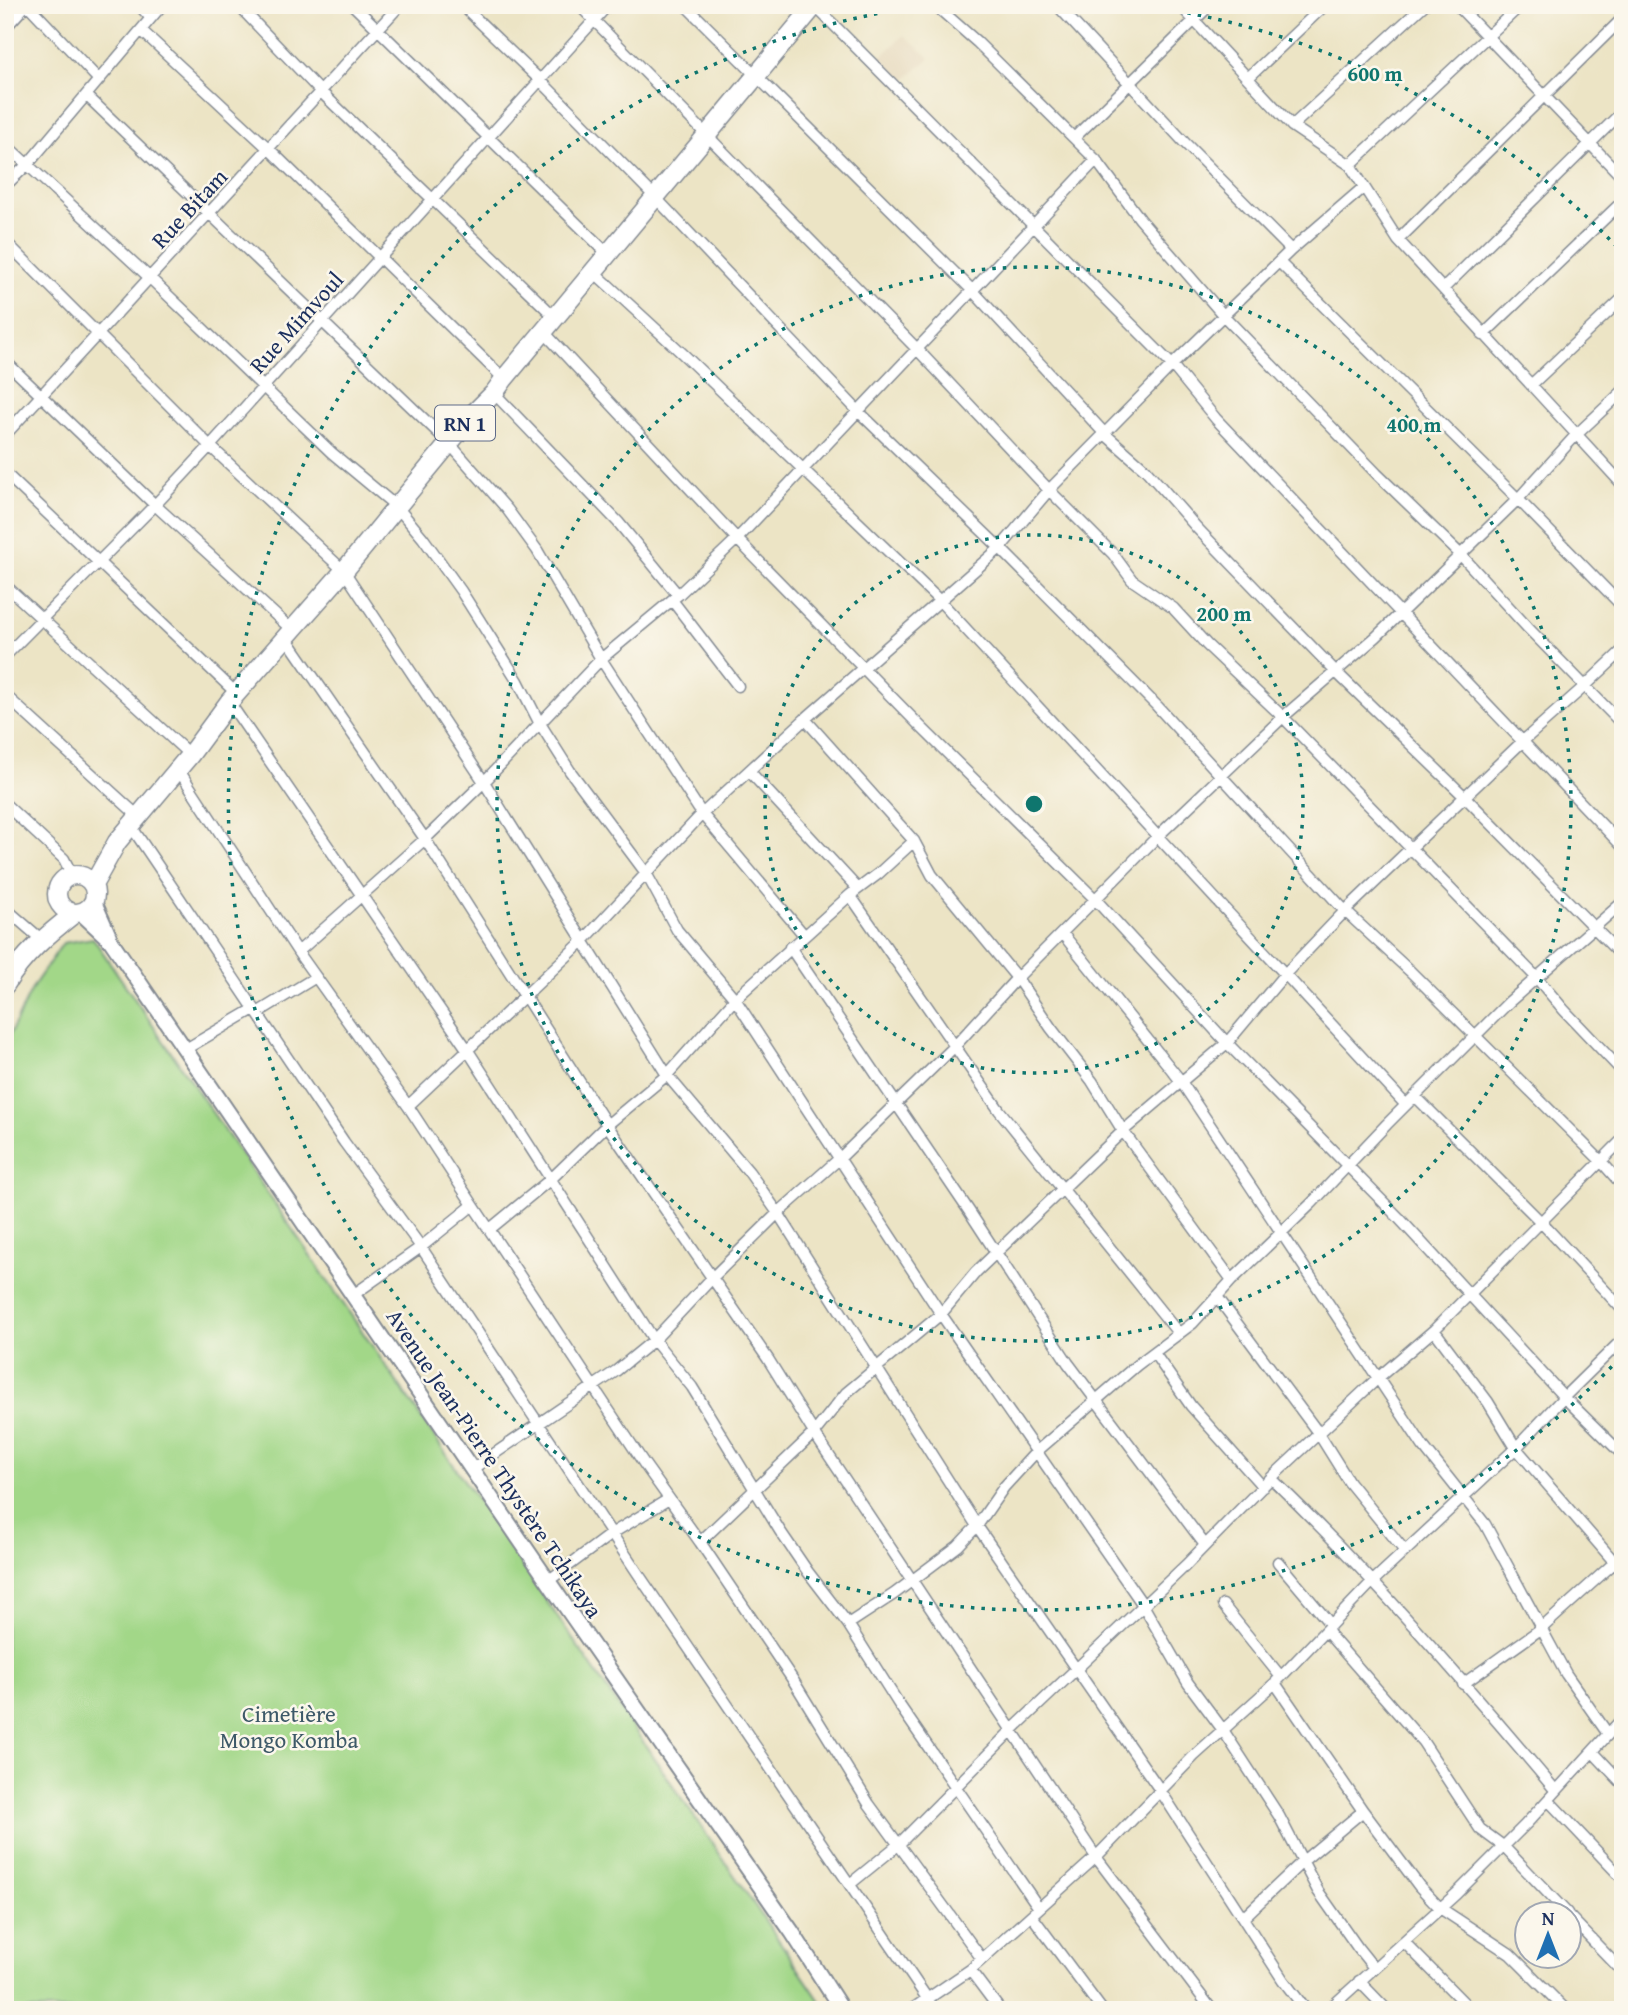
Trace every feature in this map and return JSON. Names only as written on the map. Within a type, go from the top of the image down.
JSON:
[{"type":"highway","name":"RN 1","points":[[5,985],[25,958],[82,894],[117,842],[190,755],[232,697],[344,571],[815,5]]},
{"type":"highway","points":[[59,884],[82,894],[62,907],[56,895],[59,884]]},
{"type":"highway","name":"RN 1","points":[[43,939],[56,895]]},
{"type":"street","points":[[5,28],[27,5],[99,80]]},
{"type":"street","points":[[139,5],[151,18]]},
{"type":"street","points":[[5,186],[87,96],[162,5]]},
{"type":"street","points":[[239,5],[321,92],[556,318]]},
{"type":"street","points":[[353,5],[608,254]]},
{"type":"street","name":"Rue Bitam","points":[[5,435],[400,5]]},
{"type":"street","points":[[463,5],[656,197],[859,412],[1000,548],[1157,706],[1345,911],[1476,1036],[1623,1186]]},
{"type":"street","points":[[579,5],[917,349],[1113,554],[1132,580],[1173,608],[1207,646],[1283,717],[1536,977],[1623,1072]]},
{"type":"street","name":"Rue Mimvoul","points":[[5,656],[210,446],[608,5]]},
{"type":"street","points":[[685,5],[972,290],[1106,435],[1146,470],[1197,528],[1336,672],[1465,797],[1623,957]]},
{"type":"street","points":[[815,5],[1172,365],[1216,419],[1623,847]]},
{"type":"street","points":[[935,5],[1096,160],[1140,219],[1224,316],[1377,474],[1460,554],[1623,724]]},
{"type":"street","points":[[1057,5],[1184,142],[1291,250]]},
{"type":"street","points":[[1180,5],[1292,126],[1350,165],[1398,240],[1623,485]]},
{"type":"street","points":[[1074,138],[1210,5]]},
{"type":"street","points":[[1249,77],[1325,5]]},
{"type":"street","points":[[1292,126],[1423,5]]},
{"type":"street","points":[[1457,5],[1623,178]]},
{"type":"street","points":[[1350,165],[1521,5]]},
{"type":"street","points":[[1398,240],[1623,18]]},
{"type":"street","points":[[141,30],[270,149],[380,257],[499,386],[618,522],[738,687]]},
{"type":"street","points":[[87,96],[449,443],[507,509],[537,550],[601,659],[702,814],[804,935]]},
{"type":"street","points":[[1443,289],[1623,111]]},
{"type":"street","points":[[5,145],[265,386],[332,453],[397,507],[461,591],[518,681],[539,722],[570,771],[646,873],[677,930],[735,999],[941,1314],[1143,1605],[1188,1683],[1223,1730],[1279,1816],[1318,1891],[1374,1968]]},
{"type":"street","points":[[298,952],[425,839],[484,782],[601,659],[675,597],[737,539],[1096,160]]},
{"type":"street","points":[[408,1106],[584,940],[702,814],[805,719],[1000,548],[1049,490],[1172,365],[1291,250],[1364,187]]},
{"type":"street","points":[[1483,335],[1623,201]]},
{"type":"street","points":[[5,241],[210,446],[344,571],[484,782],[667,1074],[749,1172],[778,1213],[831,1292],[977,1526],[1160,1790],[1283,1980],[1306,2010]]},
{"type":"street","points":[[1279,262],[1623,607]]},
{"type":"street","points":[[594,272],[940,601],[1406,1105]]},
{"type":"street","points":[[1531,385],[1623,298]]},
{"type":"street","points":[[544,332],[737,539],[1095,899],[1227,1043],[1398,1217],[1564,1397],[1623,1455]]},
{"type":"street","points":[[5,361],[288,633],[425,839],[607,1125],[713,1277],[1096,1857],[1213,2010]]},
{"type":"street","points":[[472,1469],[616,1371],[654,1340],[778,1213],[839,1159],[954,1047],[1017,978],[1158,836],[1283,717],[1399,614],[1518,499],[1576,435],[1623,391]]},
{"type":"street","points":[[5,473],[232,697],[360,897],[467,1049],[654,1340],[692,1387],[808,1572],[848,1623],[1102,2010]]},
{"type":"street","points":[[5,585],[190,755]]},
{"type":"street","points":[[700,1542],[814,1433],[846,1394],[941,1314],[976,1272],[1123,1130],[1227,1043],[1284,975],[1345,911],[1523,741],[1623,650]]},
{"type":"street","points":[[5,695],[134,821],[344,1142],[421,1247],[611,1534],[935,2010]]},
{"type":"street","points":[[805,719],[914,841],[932,875],[1017,978],[1232,1280]]},
{"type":"street","points":[[178,769],[298,952],[408,1106],[593,1387],[793,1680],[869,1804],[982,1959]]},
{"type":"street","points":[[750,772],[854,892],[954,1047],[1015,1131],[1179,1334]]},
{"type":"street","points":[[5,804],[64,859],[82,894]]},
{"type":"street","points":[[490,1229],[552,1178],[607,1125],[667,1074],[735,999],[790,947],[914,841]]},
{"type":"street","name":"Avenue Jean-Pierre Thystère Tchikaya","points":[[82,894],[184,1050],[792,1931],[842,2010]]},
{"type":"street","points":[[848,1623],[894,1594],[958,1546],[977,1526],[1004,1487],[1036,1452],[1097,1399],[1194,1323],[1219,1298],[1232,1280],[1536,977],[1623,902]]},
{"type":"street","points":[[5,908],[43,939]]},
{"type":"street","points":[[1062,933],[1180,1080],[1423,1446],[1499,1546],[1566,1674],[1608,1734]]},
{"type":"street","points":[[790,947],[1068,1363],[1205,1545]]},
{"type":"street","points":[[184,1050],[316,977]]},
{"type":"street","points":[[1415,1096],[1541,1222],[1623,1310]]},
{"type":"street","points":[[850,1884],[898,1845],[1271,1478],[1379,1377],[1434,1330],[1623,1139]]},
{"type":"street","points":[[353,1295],[421,1247],[473,1205]]},
{"type":"street","points":[[1219,1298],[1319,1434],[1349,1482],[1404,1550]]},
{"type":"street","points":[[1434,1330],[1488,1402],[1516,1448],[1623,1572]]},
{"type":"street","points":[[911,2010],[970,1970],[1096,1857],[1160,1790],[1278,1680],[1404,1550],[1516,1448],[1564,1397],[1621,1343]]},
{"type":"street","points":[[1154,1353],[1191,1406],[1263,1487]]},
{"type":"street","points":[[1271,1478],[1418,1630],[1623,1879]]},
{"type":"street","points":[[548,1581],[611,1534],[669,1499]]},
{"type":"street","points":[[1278,1562],[1423,1742],[1480,1829],[1503,1846],[1554,1899]]},
{"type":"street","points":[[1463,1684],[1542,1628],[1614,1563]]},
{"type":"street","points":[[1223,1605],[1278,1680],[1363,1811],[1419,1886],[1440,1908],[1510,1954],[1566,2010]]},
{"type":"street","points":[[1328,2010],[1404,1942],[1503,1846],[1623,1718]]},
{"type":"street","points":[[1593,1752],[1623,1784]]},
{"type":"street","points":[[1243,1918],[1303,1861],[1363,1811]]},
{"type":"street","points":[[1582,1929],[1623,1972]]},
{"type":"street","points":[[1404,1942],[1471,2010]]},
{"type":"street","points":[[970,1970],[1000,2010]]},
{"type":"street","points":[[1359,1981],[1387,2010]]},
{"type":"shaded area","points":[[904,35],[930,58],[898,86],[876,62]]},
{"type":"green space","name":"Cimetière Mongo Komba","points":[[93,938],[826,2010],[5,2010],[5,1044],[34,985],[63,943]]}]
